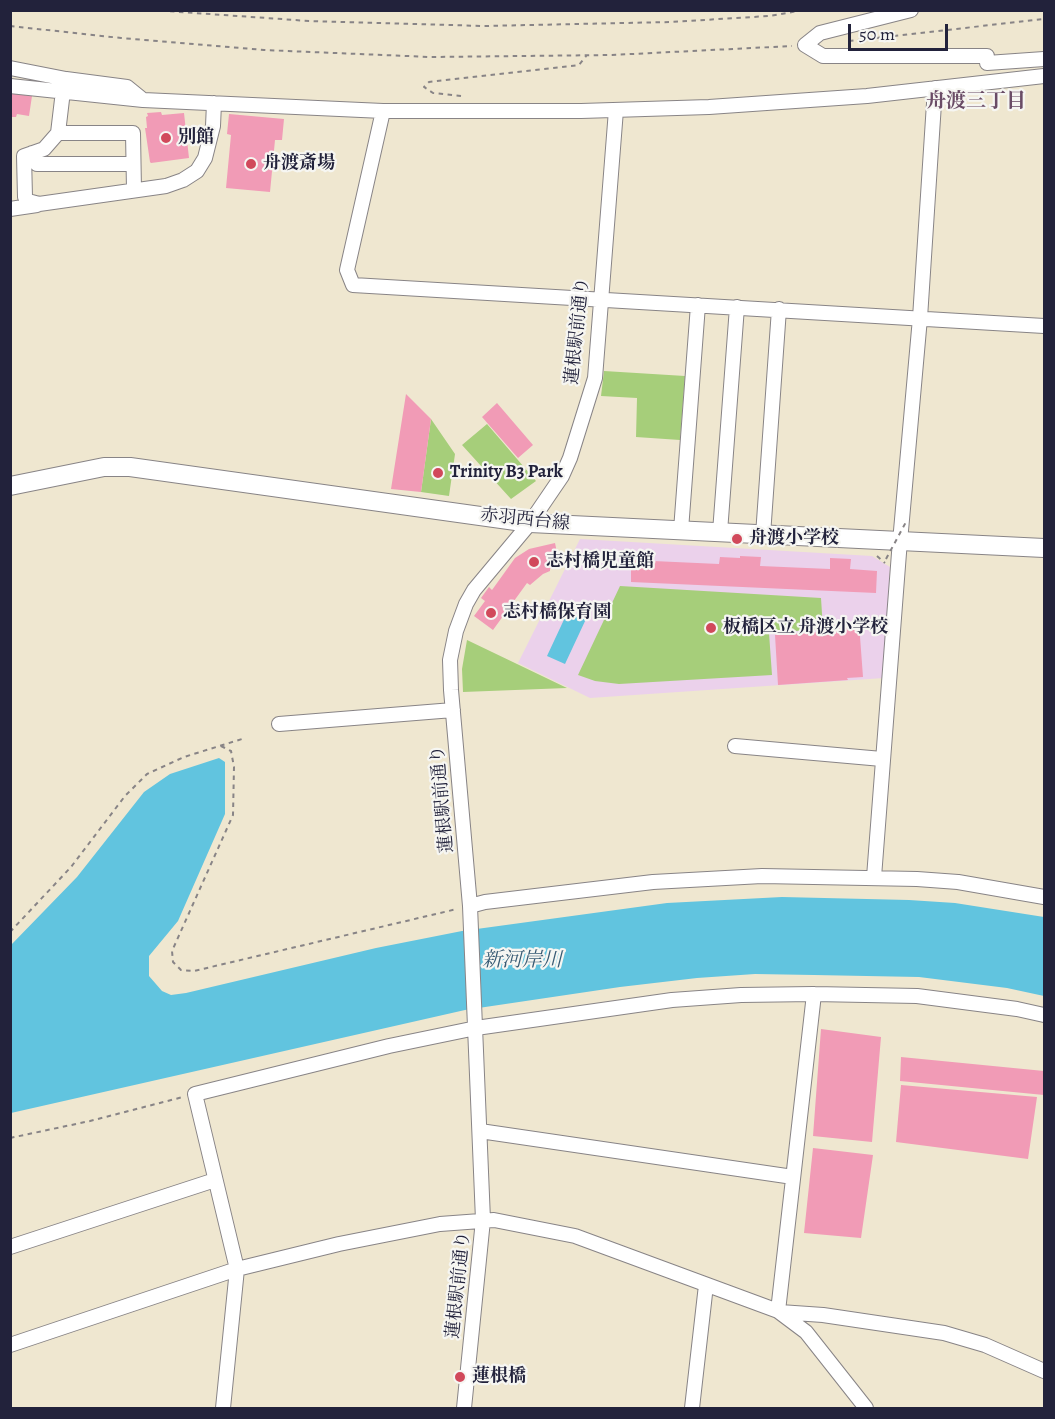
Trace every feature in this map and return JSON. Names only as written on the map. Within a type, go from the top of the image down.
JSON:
[{"type":"main road","name":"赤羽西台線","points":[[10,486],[97,468],[130,467],[530,523],[1044,548]]},
{"type":"street","points":[[911,10],[820,33],[805,45],[823,56],[987,56],[987,63],[1044,59]]},
{"type":"street","points":[[10,68],[66,79],[127,87],[143,100]]},
{"type":"street","points":[[10,86],[143,100],[383,111],[616,110],[709,107],[867,96],[1044,76]]},
{"type":"street","points":[[874,877],[920,318],[935,88]]},
{"type":"street","points":[[22,155],[44,149],[58,133],[63,92]]},
{"type":"street","points":[[10,209],[166,186],[183,180],[197,171],[204,158],[210,141],[214,103]]},
{"type":"street","name":"蓮根駅前通り","points":[[471,910],[450,660],[456,631],[466,604],[484,577],[530,523],[562,476],[570,458],[595,378],[616,110]]},
{"type":"street","points":[[383,111],[347,270],[353,285],[1044,326]]},
{"type":"street","points":[[58,133],[133,133],[134,190]]},
{"type":"street","points":[[22,155],[37,164],[133,164]]},
{"type":"street","points":[[22,155],[25,197],[28,201],[39,204]]},
{"type":"street","points":[[10,182],[24,174]]},
{"type":"street","points":[[681,530],[698,304]]},
{"type":"street","points":[[720,532],[737,307]]},
{"type":"street","points":[[763,535],[779,309]]},
{"type":"street","points":[[279,724],[453,710]]},
{"type":"street","points":[[735,746],[882,759]]},
{"type":"street","points":[[476,1025],[471,910],[485,902],[653,882],[762,876],[874,877],[958,882],[1044,897]]},
{"type":"street","points":[[223,1408],[237,1269],[195,1094],[476,1025],[672,1000],[741,994],[916,996],[1017,1009],[1044,1015]]},
{"type":"street","points":[[778,1311],[814,994]]},
{"type":"street","name":"蓮根駅前通り","points":[[464,1408],[483,1220],[476,1025]]},
{"type":"street","points":[[480,1131],[793,1177]]},
{"type":"street","points":[[10,1247],[215,1180]]},
{"type":"street","points":[[10,1345],[237,1269],[339,1244],[440,1224],[494,1220],[534,1226],[575,1236],[778,1311],[823,1315],[944,1333],[985,1345],[1044,1371]]},
{"type":"street","points":[[692,1408],[706,1285]]},
{"type":"street","points":[[778,1311],[806,1332],[866,1408]]},
{"type":"path","points":[[152,10],[309,21],[472,26],[671,22],[769,16],[804,10]]},
{"type":"path","points":[[845,42],[1044,19]]},
{"type":"path","points":[[10,26],[264,50],[430,57],[587,55],[805,45]]},
{"type":"path","points":[[464,97],[433,93],[424,87],[429,82],[579,65],[587,55]]},
{"type":"path","points":[[888,564],[876,557],[878,554],[887,560],[906,522]]},
{"type":"path","points":[[10,932],[71,867],[125,796],[147,774],[184,757],[242,739]]},
{"type":"path","points":[[220,746],[231,751],[234,767],[233,815],[176,939],[172,951],[173,962],[181,970],[194,971],[471,910]]},
{"type":"path","points":[[10,1138],[90,1121],[195,1094]]},
{"type":"shaded area","name":"板橋区立 舟渡小学校","points":[[580,539],[872,556],[890,567],[884,678],[590,698],[518,663]]},
{"type":"green space","points":[[604,371],[685,376],[680,440],[636,437],[637,398],[601,396]]},
{"type":"green space","name":"Trinity B3 Park","points":[[431,419],[455,454],[449,496],[421,492]]},
{"type":"green space","points":[[487,424],[536,481],[511,499],[462,445]]},
{"type":"green space","points":[[620,586],[821,598],[823,629],[769,633],[772,675],[619,684],[595,681],[578,675]]},
{"type":"green space","points":[[467,640],[567,688],[463,692],[462,669]]},
{"type":"water","points":[[568,611],[586,619],[565,664],[547,656]]},
{"type":"water","name":"新河岸川","points":[[219,758],[225,762],[225,814],[178,921],[149,956],[149,976],[162,991],[171,995],[376,948],[462,931],[667,903],[782,897],[955,903],[1044,917],[1044,996],[1007,988],[919,977],[755,974],[697,978],[465,1010],[11,1113],[11,945],[77,877],[144,792],[170,774]]},
{"type":"building","points":[[10,93],[32,96],[29,116],[17,114],[16,117],[10,117]]},
{"type":"building","name":"別館","points":[[161,112],[162,115],[184,113],[189,158],[150,162],[145,128],[147,128],[146,117],[147,113]]},
{"type":"building","name":"舟渡斎場","points":[[229,114],[284,119],[282,140],[275,140],[270,192],[226,188],[231,135],[227,134]]},
{"type":"building","points":[[406,394],[431,419],[421,492],[391,489]]},
{"type":"building","points":[[497,403],[533,445],[518,458],[482,417]]},
{"type":"building","points":[[555,543],[560,567],[550,569],[530,585],[527,583],[493,630],[474,616],[485,601],[481,598],[489,587],[492,590],[515,558],[529,549]]},
{"type":"building","points":[[740,556],[761,557],[760,566],[830,569],[830,558],[851,559],[850,569],[877,571],[876,593],[631,582],[631,560],[719,564],[720,557],[740,558]]},
{"type":"building","points":[[859,623],[863,677],[778,685],[775,635],[834,631],[833,625]]},
{"type":"building","points":[[821,1029],[881,1037],[872,1142],[813,1136]]},
{"type":"building","points":[[901,1057],[1044,1071],[1044,1095],[900,1081]]},
{"type":"building","points":[[901,1085],[1037,1097],[1028,1159],[896,1142]]},
{"type":"building","points":[[813,1148],[873,1155],[861,1238],[804,1233]]},
{"type":"place","name":"別館","points":[[166,138]]},
{"type":"place","name":"舟渡斎場","points":[[251,164]]},
{"type":"place","name":"Trinity B3 Park","points":[[438,473]]},
{"type":"place","name":"舟渡小学校","points":[[737,539]]},
{"type":"place","name":"志村橋児童館","points":[[534,562]]},
{"type":"place","name":"志村橋保育園","points":[[491,613]]},
{"type":"place","name":"板橋区立 舟渡小学校","points":[[711,628]]},
{"type":"place","name":"蓮根橋","points":[[460,1377]]},
{"type":"district","name":"舟渡三丁目","points":[[976,102]]}]
